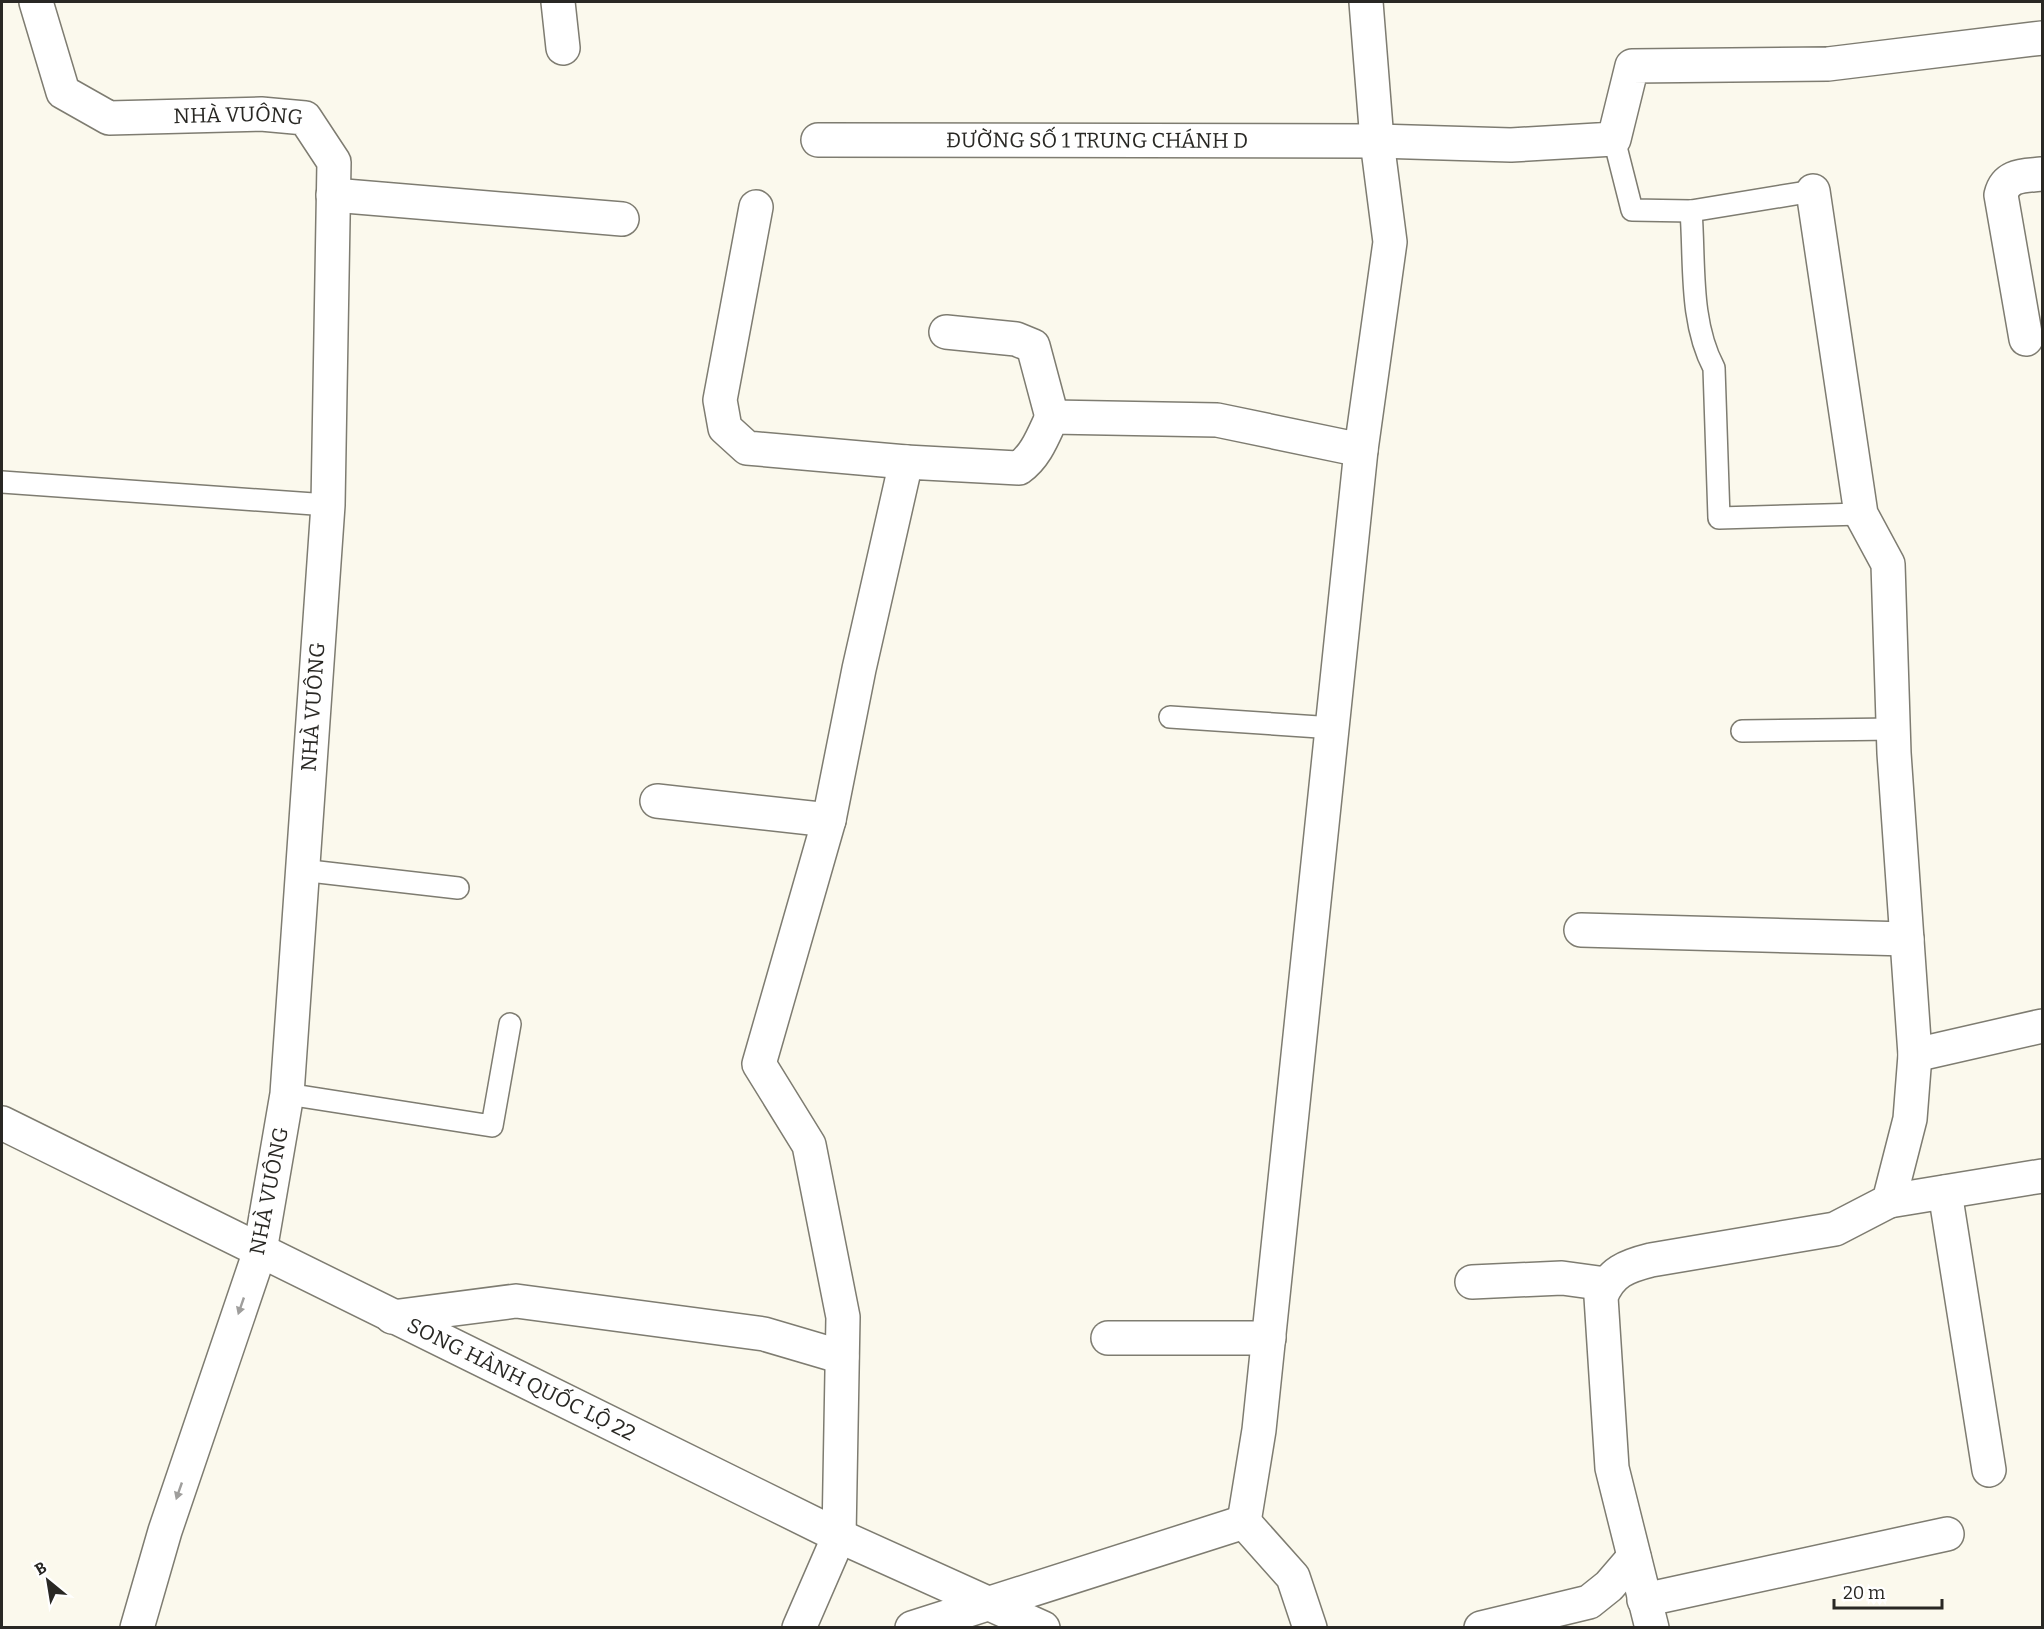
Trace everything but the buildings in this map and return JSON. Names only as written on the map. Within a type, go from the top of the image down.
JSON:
[{"type":"street","name":"NHÀ VUÔNG","points":[[36,2],[63,92],[108,118],[261,114],[305,118],[334,162],[328,505],[287,1094],[260,1251],[165,1531],[137,1628]]},
{"type":"street","points":[[558,2],[563,48]]},
{"type":"street","points":[[1244,1522],[1259,1430],[1334,728],[1361,450],[1390,242],[1377,141],[1366,2]]},
{"type":"street","points":[[1614,139],[1632,66],[1828,64],[2043,38]]},
{"type":"street","name":"ĐƯỜNG SỐ 1 TRUNG CHÁNH D","points":[[818,140],[1377,141],[1511,145],[1614,139]]},
{"type":"street","points":[[2025,339],[2001,195],[2003,185],[2011,178],[2043,174]]},
{"type":"street","points":[[1813,191],[1861,514],[1888,564],[1894,729],[1915,1055],[1910,1119],[1889,1201]]},
{"type":"street","points":[[333,195],[622,219]]},
{"type":"street","points":[[756,207],[720,400],[725,428],[747,448],[906,462],[1019,468],[1029,462],[1052,417],[1033,346],[1016,339],[946,332]]},
{"type":"street","points":[[1052,417],[1217,420],[1361,450]]},
{"type":"street","points":[[799,1628],[839,1536],[843,1317],[809,1145],[759,1064],[829,820],[859,669],[906,462]]},
{"type":"street","points":[[657,801],[829,820]]},
{"type":"street","points":[[1581,930],[1907,939]]},
{"type":"street","points":[[1915,1055],[2043,1026]]},
{"type":"street","name":"SONG HÀNH QUỐC LỘ 22","points":[[2,1123],[839,1536],[992,1603],[1043,1628]]},
{"type":"street","points":[[1947,1534],[1648,1614],[1612,1468],[1601,1297],[1606,1284],[1628,1266],[1835,1229],[1889,1201],[2043,1176]]},
{"type":"street","points":[[1945,1192],[1989,1470]]},
{"type":"street","points":[[1472,1282],[1542,1278],[1606,1284]]},
{"type":"street","points":[[393,1317],[516,1301],[764,1334],[842,1357]]},
{"type":"street","points":[[1108,1338],[1269,1338]]},
{"type":"street","points":[[912,1628],[1244,1522]]},
{"type":"street","points":[[1244,1522],[1293,1577],[1310,1628]]},
{"type":"street","points":[[1481,1628],[1589,1602],[1609,1586],[1634,1557]]},
{"type":"lane","points":[[1614,139],[1632,210],[1691,211],[1813,191]]},
{"type":"lane","points":[[1691,211],[1698,320],[1705,350],[1714,368],[1719,518],[1861,514]]},
{"type":"lane","points":[[2,482],[328,505]]},
{"type":"lane","points":[[1170,717],[1334,728]]},
{"type":"lane","points":[[1742,731],[1894,729]]},
{"type":"lane","points":[[301,870],[458,888]]},
{"type":"lane","points":[[287,1094],[492,1126],[510,1024]]}]
